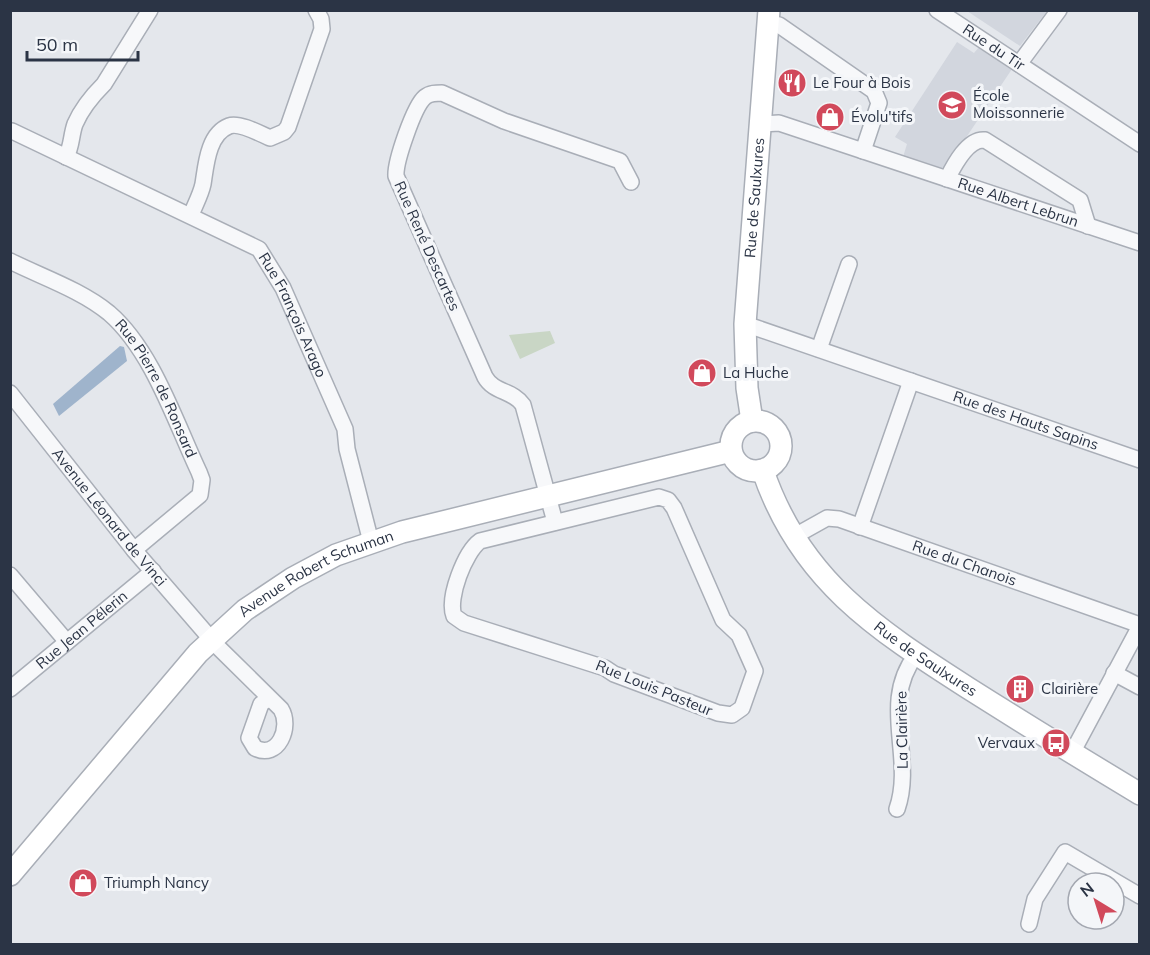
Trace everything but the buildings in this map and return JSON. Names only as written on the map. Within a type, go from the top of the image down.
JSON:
[{"type":"street","points":[[66,157],[72,145],[75,125],[94,94],[104,84],[150,10]]},
{"type":"street","points":[[191,215],[203,185],[203,170],[214,140],[229,126],[270,138],[284,132],[288,127],[322,29],[321,19],[316,10]]},
{"type":"street","name":"Rue du Tir","points":[[937,10],[1140,144]]},
{"type":"street","points":[[1019,64],[1059,10]]},
{"type":"street","points":[[768,17],[874,91],[879,103],[863,151]]},
{"type":"street","name":"Rue de Saulxures","points":[[752,421],[747,388],[745,324],[768,17]]},
{"type":"street","name":"Rue René Descartes","points":[[548,496],[523,405],[514,396],[493,388],[485,377],[396,176],[397,162],[420,102],[432,93],[442,93],[504,121],[620,161],[631,182]]},
{"type":"street","name":"Rue Albert Lebrun","points":[[760,124],[778,123],[1140,243]]},
{"type":"street","name":"Rue François Arago","points":[[12,131],[191,215],[259,249],[267,258],[345,429],[347,449],[371,542]]},
{"type":"street","name":"Rue Albert Lebrun","points":[[947,179],[973,141],[979,139],[993,142],[1080,200],[1088,226]]},
{"type":"street","name":"Rue Pierre de Ronsard","points":[[10,261],[87,298],[108,312],[122,326],[143,353],[199,472],[202,488],[200,495],[135,550]]},
{"type":"street","points":[[819,349],[849,264]]},
{"type":"street","name":"Rue des Hauts Sapins","points":[[745,324],[1140,460]]},
{"type":"street","points":[[860,527],[911,381]]},
{"type":"street","name":"Avenue Léonard de Vinci","points":[[10,393],[135,550],[211,639],[268,699]]},
{"type":"street","points":[[752,421],[771,425],[781,439],[781,452],[777,461],[763,471],[744,469],[731,451],[734,433],[741,426],[752,421]]},
{"type":"street","name":"Avenue Robert Schuman","points":[[10,875],[211,639],[245,610],[293,578],[336,555],[371,542],[731,451]]},
{"type":"street","name":"Rue de Saulxures","points":[[763,471],[774,502],[793,537],[836,592],[877,628],[916,655],[1140,794]]},
{"type":"street","points":[[548,496],[555,522]]},
{"type":"street","name":"Rue Louis Pasteur","points":[[659,497],[671,503],[723,620],[738,635],[754,666],[754,676],[742,708],[732,715],[718,713],[614,674],[605,668],[464,622],[454,616],[452,597],[469,550],[474,545],[480,541],[555,522],[659,497]]},
{"type":"street","name":"Rue du Chanois","points":[[793,537],[826,518],[860,527],[1140,625]]},
{"type":"street","name":"Rue Jean Pélerin","points":[[10,689],[153,571]]},
{"type":"street","points":[[10,574],[67,642]]},
{"type":"street","points":[[1072,753],[1140,625]]},
{"type":"street","name":"La Clairière","points":[[897,809],[902,777],[898,720],[902,681],[906,668],[916,655]]},
{"type":"street","points":[[1114,673],[1140,687]]},
{"type":"street","points":[[1029,924],[1035,899],[1065,852],[1140,896]]},
{"type":"shaded area","name":"École Moissonnerie","points":[[967,11],[1047,11],[1020,46]]},
{"type":"shaded area","name":"École Moissonnerie","points":[[957,42],[974,53],[980,46],[1012,69],[947,166],[939,169],[903,157],[907,144],[895,137]]},
{"type":"green space","points":[[550,331],[555,343],[520,359],[509,335]]},
{"type":"water","points":[[120,346],[124,347],[127,361],[59,416],[53,404]]},
{"type":"place","name":"Le Four à Bois","points":[[792,83]]},
{"type":"place","name":"École Moissonnerie","points":[[952,105]]},
{"type":"place","name":"Évolu'tifs","points":[[830,117]]},
{"type":"place","name":"La Huche","points":[[702,373]]},
{"type":"place","name":"Clairière","points":[[1020,689]]},
{"type":"place","name":"Vervaux","points":[[1056,743]]},
{"type":"place","name":"Triumph Nancy","points":[[83,883]]}]
